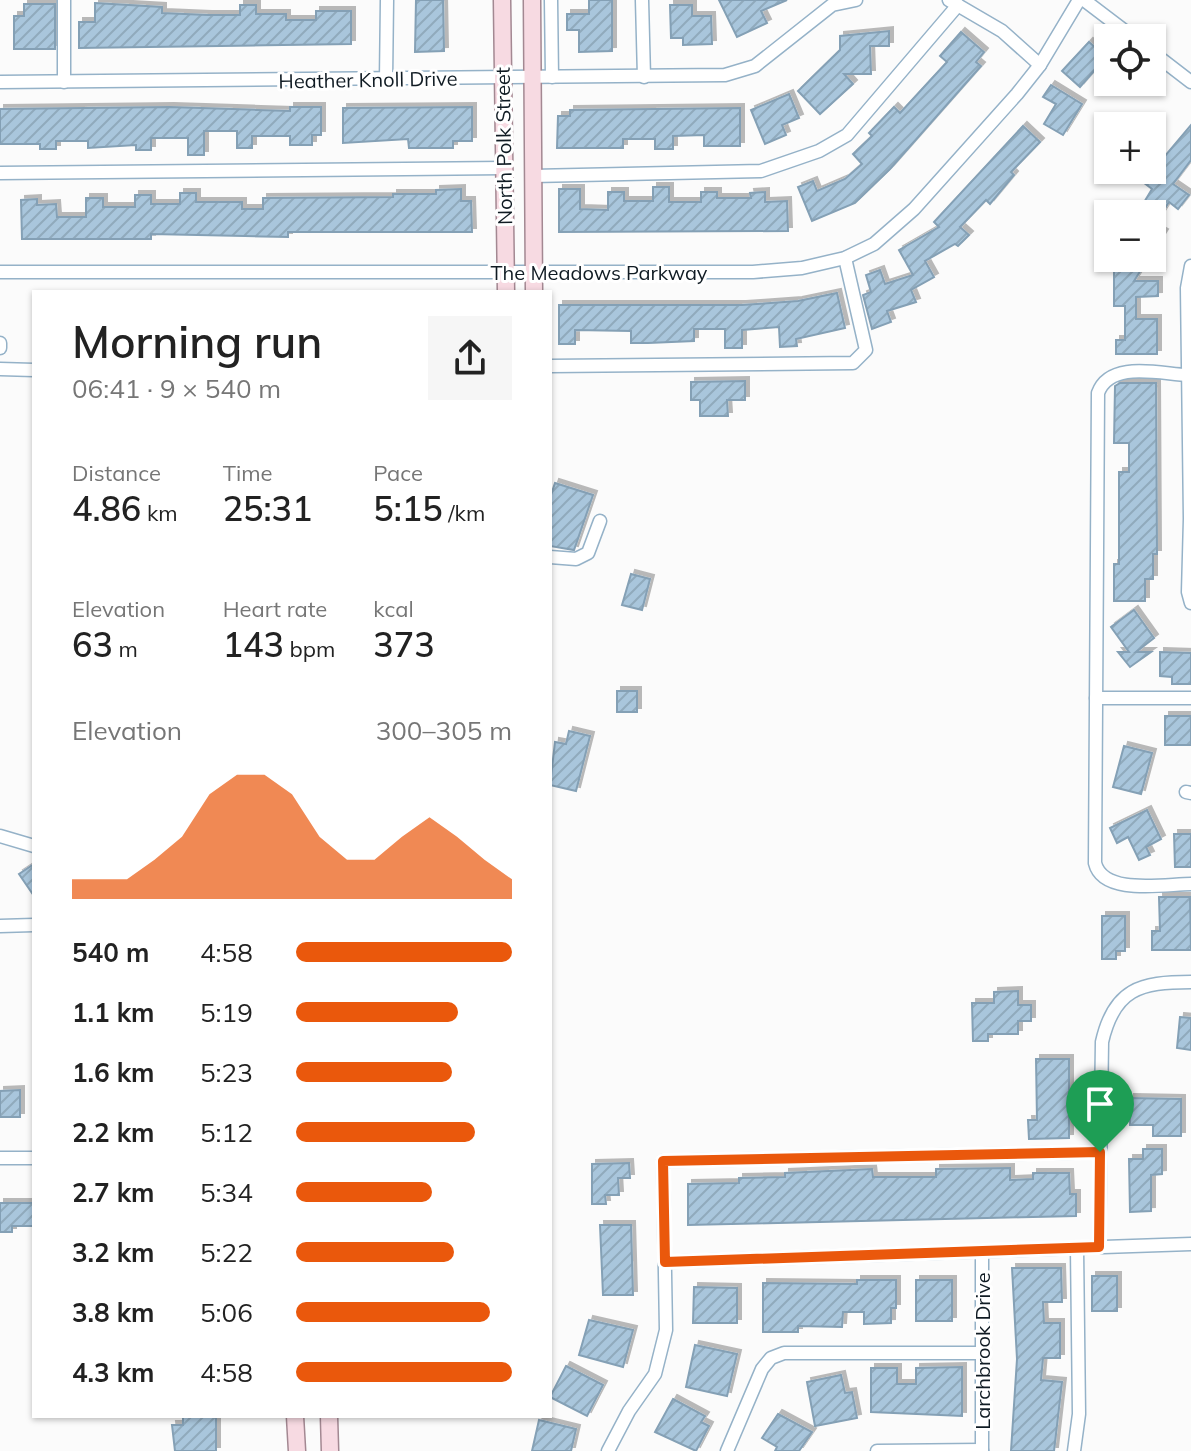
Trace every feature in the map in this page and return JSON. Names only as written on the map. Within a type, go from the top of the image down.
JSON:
[{"type":"main road","name":"North Polk Street","points":[[502,0],[506,290]]},
{"type":"main road","name":"North Polk Street","points":[[532,0],[534,290]]},
{"type":"main road","points":[[295,1418],[297,1451]]},
{"type":"main road","points":[[329,1418],[330,1451]]},
{"type":"street","points":[[64,0],[64,82]]},
{"type":"street","points":[[386,80],[387,0]]},
{"type":"street","points":[[551,0],[552,77]]},
{"type":"street","points":[[642,0],[644,77]]},
{"type":"street","name":"Heather Knoll Drive","points":[[0,82],[725,75],[755,66],[831,2],[856,0]]},
{"type":"street","points":[[1082,0],[1115,24]]},
{"type":"street","name":"The Meadows Parkway","points":[[0,272],[753,272],[802,268],[845,258],[874,244],[914,209],[1040,65],[1082,0]]},
{"type":"street","points":[[533,176],[761,171],[819,151],[847,135],[953,3],[1002,31],[1040,65]]},
{"type":"street","points":[[1166,63],[1191,82]]},
{"type":"street","points":[[0,173],[505,168]]},
{"type":"street","points":[[552,366],[853,363],[866,350],[845,258]]},
{"type":"street","points":[[1191,266],[1187,288],[1191,519],[1188,592],[1191,603]]},
{"type":"street","points":[[0,369],[32,370]]},
{"type":"street","points":[[1188,375],[1117,373],[1101,384],[1098,393],[1097,869],[1114,883],[1191,884]]},
{"type":"street","points":[[552,557],[576,559],[588,553],[600,521]]},
{"type":"street","points":[[1096,698],[1191,698]]},
{"type":"street","points":[[0,836],[32,845]]},
{"type":"street","points":[[0,926],[32,925]]},
{"type":"street","points":[[1099,1247],[1102,1042],[1107,1017],[1121,998],[1150,983],[1191,982]]},
{"type":"street","points":[[608,1451],[629,1411],[655,1374],[666,1330],[663,1161],[1100,1152]]},
{"type":"street","points":[[0,1158],[32,1158]]},
{"type":"street","points":[[665,1262],[1191,1244]]},
{"type":"street","points":[[1074,1451],[1079,1414],[1077,1248]]},
{"type":"street","name":"Larchbrook Drive","points":[[982,1251],[982,1450]]},
{"type":"street","points":[[727,1451],[762,1369],[771,1358],[784,1353],[984,1353]]},
{"type":"street","points":[[877,1451],[982,1450]]},
{"type":"building","points":[[416,0],[443,0],[444,51],[415,52]]},
{"type":"building","points":[[589,0],[612,0],[612,51],[579,52],[579,30],[567,30],[567,14],[589,14]]},
{"type":"building","points":[[719,0],[787,0],[761,11],[767,23],[737,37]]},
{"type":"building","points":[[95,3],[162,7],[162,13],[208,15],[240,15],[240,5],[256,5],[256,14],[286,14],[286,20],[316,20],[316,11],[351,11],[351,44],[79,48],[79,22],[95,22]]},
{"type":"building","points":[[24,4],[55,4],[55,49],[14,49],[14,16],[24,16]]},
{"type":"building","points":[[670,5],[692,5],[692,16],[711,16],[712,44],[683,45],[683,38],[671,38]]},
{"type":"building","points":[[889,31],[889,46],[870,46],[871,74],[844,74],[853,84],[820,114],[798,91],[840,50],[840,36]]},
{"type":"building","points":[[961,32],[984,52],[976,62],[981,66],[890,169],[855,203],[812,221],[798,187],[813,181],[817,191],[845,179],[862,164],[853,154],[872,136],[869,133],[894,107],[900,113],[947,62],[940,56]]},
{"type":"building","points":[[1089,42],[1094,46],[1094,71],[1080,87],[1062,71]]},
{"type":"building","points":[[1051,85],[1082,104],[1063,135],[1044,124],[1056,104],[1043,97]]},
{"type":"building","points":[[789,94],[799,118],[782,125],[786,135],[765,144],[751,110]]},
{"type":"building","points":[[170,107],[290,111],[290,107],[321,107],[321,135],[312,135],[312,145],[290,145],[290,136],[252,136],[252,148],[237,148],[237,131],[204,131],[204,155],[188,155],[188,138],[151,138],[151,150],[136,150],[136,145],[88,148],[88,141],[56,141],[56,149],[40,149],[40,144],[0,144],[0,109]]},
{"type":"building","points":[[472,107],[472,141],[453,141],[453,148],[409,148],[408,139],[343,143],[343,108]]},
{"type":"building","points":[[740,108],[740,146],[704,146],[704,135],[673,136],[673,149],[655,149],[655,139],[623,139],[623,148],[557,148],[558,116],[570,116],[570,110]]},
{"type":"building","points":[[1191,125],[1191,160],[1173,184],[1189,195],[1178,209],[1169,202],[1166,207],[1166,200],[1145,200],[1152,189],[1146,184],[1166,184],[1166,155]]},
{"type":"building","points":[[1023,126],[1040,142],[1011,172],[1014,175],[990,204],[986,200],[960,227],[969,235],[958,246],[955,244],[925,261],[934,277],[911,290],[916,302],[887,311],[891,322],[872,329],[863,295],[871,292],[866,275],[880,270],[885,284],[913,275],[899,250],[939,227],[934,222]]},
{"type":"building","points":[[653,187],[669,187],[669,202],[701,202],[701,192],[717,192],[717,198],[751,198],[750,193],[765,192],[765,202],[787,201],[788,231],[559,232],[559,189],[580,189],[580,209],[608,210],[608,192],[624,192],[624,201],[653,201]]},
{"type":"building","points":[[461,189],[461,201],[471,201],[472,232],[288,232],[288,237],[151,234],[151,239],[22,239],[21,200],[37,199],[37,205],[56,204],[57,217],[86,217],[86,198],[103,198],[103,207],[135,207],[135,195],[151,195],[151,204],[180,204],[180,193],[196,193],[196,202],[242,202],[242,209],[263,209],[263,198],[393,197],[393,194],[436,194],[436,190]]},
{"type":"building","points":[[1114,272],[1140,272],[1134,281],[1158,281],[1158,296],[1136,297],[1136,319],[1157,319],[1157,354],[1116,354],[1116,340],[1125,340],[1125,306],[1114,306]]},
{"type":"building","points":[[837,293],[845,328],[796,339],[797,346],[780,347],[779,327],[742,330],[742,348],[725,348],[725,329],[694,329],[694,341],[648,343],[631,343],[631,331],[575,330],[575,344],[559,344],[559,305],[742,305],[798,301]]},
{"type":"building","points":[[745,381],[745,400],[727,400],[728,416],[700,416],[700,400],[691,400],[691,382]]},
{"type":"building","points":[[1120,383],[1156,383],[1157,554],[1153,554],[1153,579],[1145,579],[1145,601],[1114,601],[1114,564],[1119,564],[1119,472],[1129,472],[1129,443],[1114,443],[1115,386]]},
{"type":"building","points":[[555,483],[593,495],[574,550],[552,546],[552,492]]},
{"type":"building","points":[[631,574],[650,579],[642,610],[622,605]]},
{"type":"building","points":[[1134,610],[1154,638],[1136,652],[1151,652],[1130,667],[1118,652],[1129,652],[1111,627]]},
{"type":"building","points":[[1160,652],[1191,653],[1191,684],[1172,684],[1172,677],[1160,676]]},
{"type":"building","points":[[617,691],[637,691],[637,712],[617,712]]},
{"type":"building","points":[[1165,716],[1191,716],[1191,745],[1165,745]]},
{"type":"building","points":[[569,731],[590,736],[576,791],[552,785],[555,742],[566,744]]},
{"type":"building","points":[[1124,746],[1152,753],[1141,794],[1113,787]]},
{"type":"building","points":[[1147,810],[1161,839],[1146,847],[1150,855],[1139,860],[1128,837],[1117,843],[1110,828]]},
{"type":"building","points":[[1174,834],[1191,834],[1191,867],[1175,867]]},
{"type":"building","points":[[32,865],[32,893],[19,874]]},
{"type":"building","points":[[1159,897],[1190,897],[1191,950],[1152,950],[1152,931],[1160,931]]},
{"type":"building","points":[[1102,916],[1125,916],[1125,951],[1116,951],[1116,959],[1102,959]]},
{"type":"building","points":[[1018,991],[1018,1005],[1031,1005],[1031,1021],[1018,1021],[1018,1034],[988,1034],[988,1041],[973,1041],[972,1003],[994,1003],[994,992]]},
{"type":"building","points":[[1180,1017],[1191,1018],[1191,1050],[1177,1048]]},
{"type":"building","points":[[1036,1059],[1069,1059],[1069,1138],[1029,1139],[1028,1120],[1037,1120]]},
{"type":"building","points":[[20,1090],[20,1117],[0,1117],[0,1091]]},
{"type":"building","points":[[1130,1098],[1181,1099],[1181,1136],[1153,1136],[1153,1125],[1130,1125]]},
{"type":"building","points":[[1143,1149],[1162,1149],[1162,1174],[1151,1175],[1151,1211],[1130,1212],[1129,1159],[1143,1159]]},
{"type":"building","points":[[629,1163],[630,1178],[618,1178],[619,1195],[605,1195],[606,1204],[592,1204],[592,1164]]},
{"type":"building","points":[[1010,1168],[1010,1180],[1033,1179],[1033,1173],[1069,1173],[1070,1194],[1076,1194],[1076,1216],[688,1225],[688,1184],[739,1183],[739,1178],[785,1177],[785,1173],[872,1169],[873,1177],[936,1177],[936,1169]]},
{"type":"building","points":[[0,1203],[32,1203],[32,1226],[12,1226],[12,1232],[0,1232]]},
{"type":"building","points":[[600,1225],[631,1225],[633,1295],[603,1295]]},
{"type":"building","points":[[1012,1268],[1061,1268],[1062,1302],[1043,1302],[1044,1323],[1060,1323],[1060,1358],[1043,1358],[1041,1380],[1062,1382],[1054,1451],[1011,1451],[1017,1359]]},
{"type":"building","points":[[1092,1276],[1117,1276],[1117,1311],[1092,1311]]},
{"type":"building","points":[[857,1280],[896,1280],[896,1308],[891,1308],[891,1323],[864,1324],[864,1312],[843,1312],[842,1327],[798,1326],[798,1332],[763,1332],[763,1283],[857,1284]]},
{"type":"building","points":[[916,1280],[952,1280],[952,1321],[916,1321]]},
{"type":"building","points":[[694,1287],[737,1288],[737,1323],[693,1323]]},
{"type":"building","points":[[589,1320],[633,1330],[623,1367],[579,1355]]},
{"type":"building","points":[[695,1345],[737,1354],[727,1396],[686,1387]]},
{"type":"building","points":[[566,1366],[603,1385],[587,1416],[552,1398]]},
{"type":"building","points":[[962,1367],[962,1416],[871,1412],[871,1368],[897,1368],[897,1384],[916,1384],[916,1368]]},
{"type":"building","points":[[841,1375],[845,1393],[852,1392],[857,1418],[815,1426],[807,1382]]},
{"type":"building","points":[[673,1399],[705,1416],[701,1422],[709,1426],[696,1451],[655,1432]]},
{"type":"building","points":[[778,1414],[812,1432],[799,1451],[775,1451],[777,1447],[762,1438]]},
{"type":"building","points":[[183,1418],[216,1418],[216,1451],[175,1451],[172,1425],[183,1425]]},
{"type":"building","points":[[539,1420],[576,1429],[571,1451],[532,1451]]},
{"type":"route","points":[[1100,1152],[1099,1247],[665,1262],[663,1161],[1100,1152]]}]
